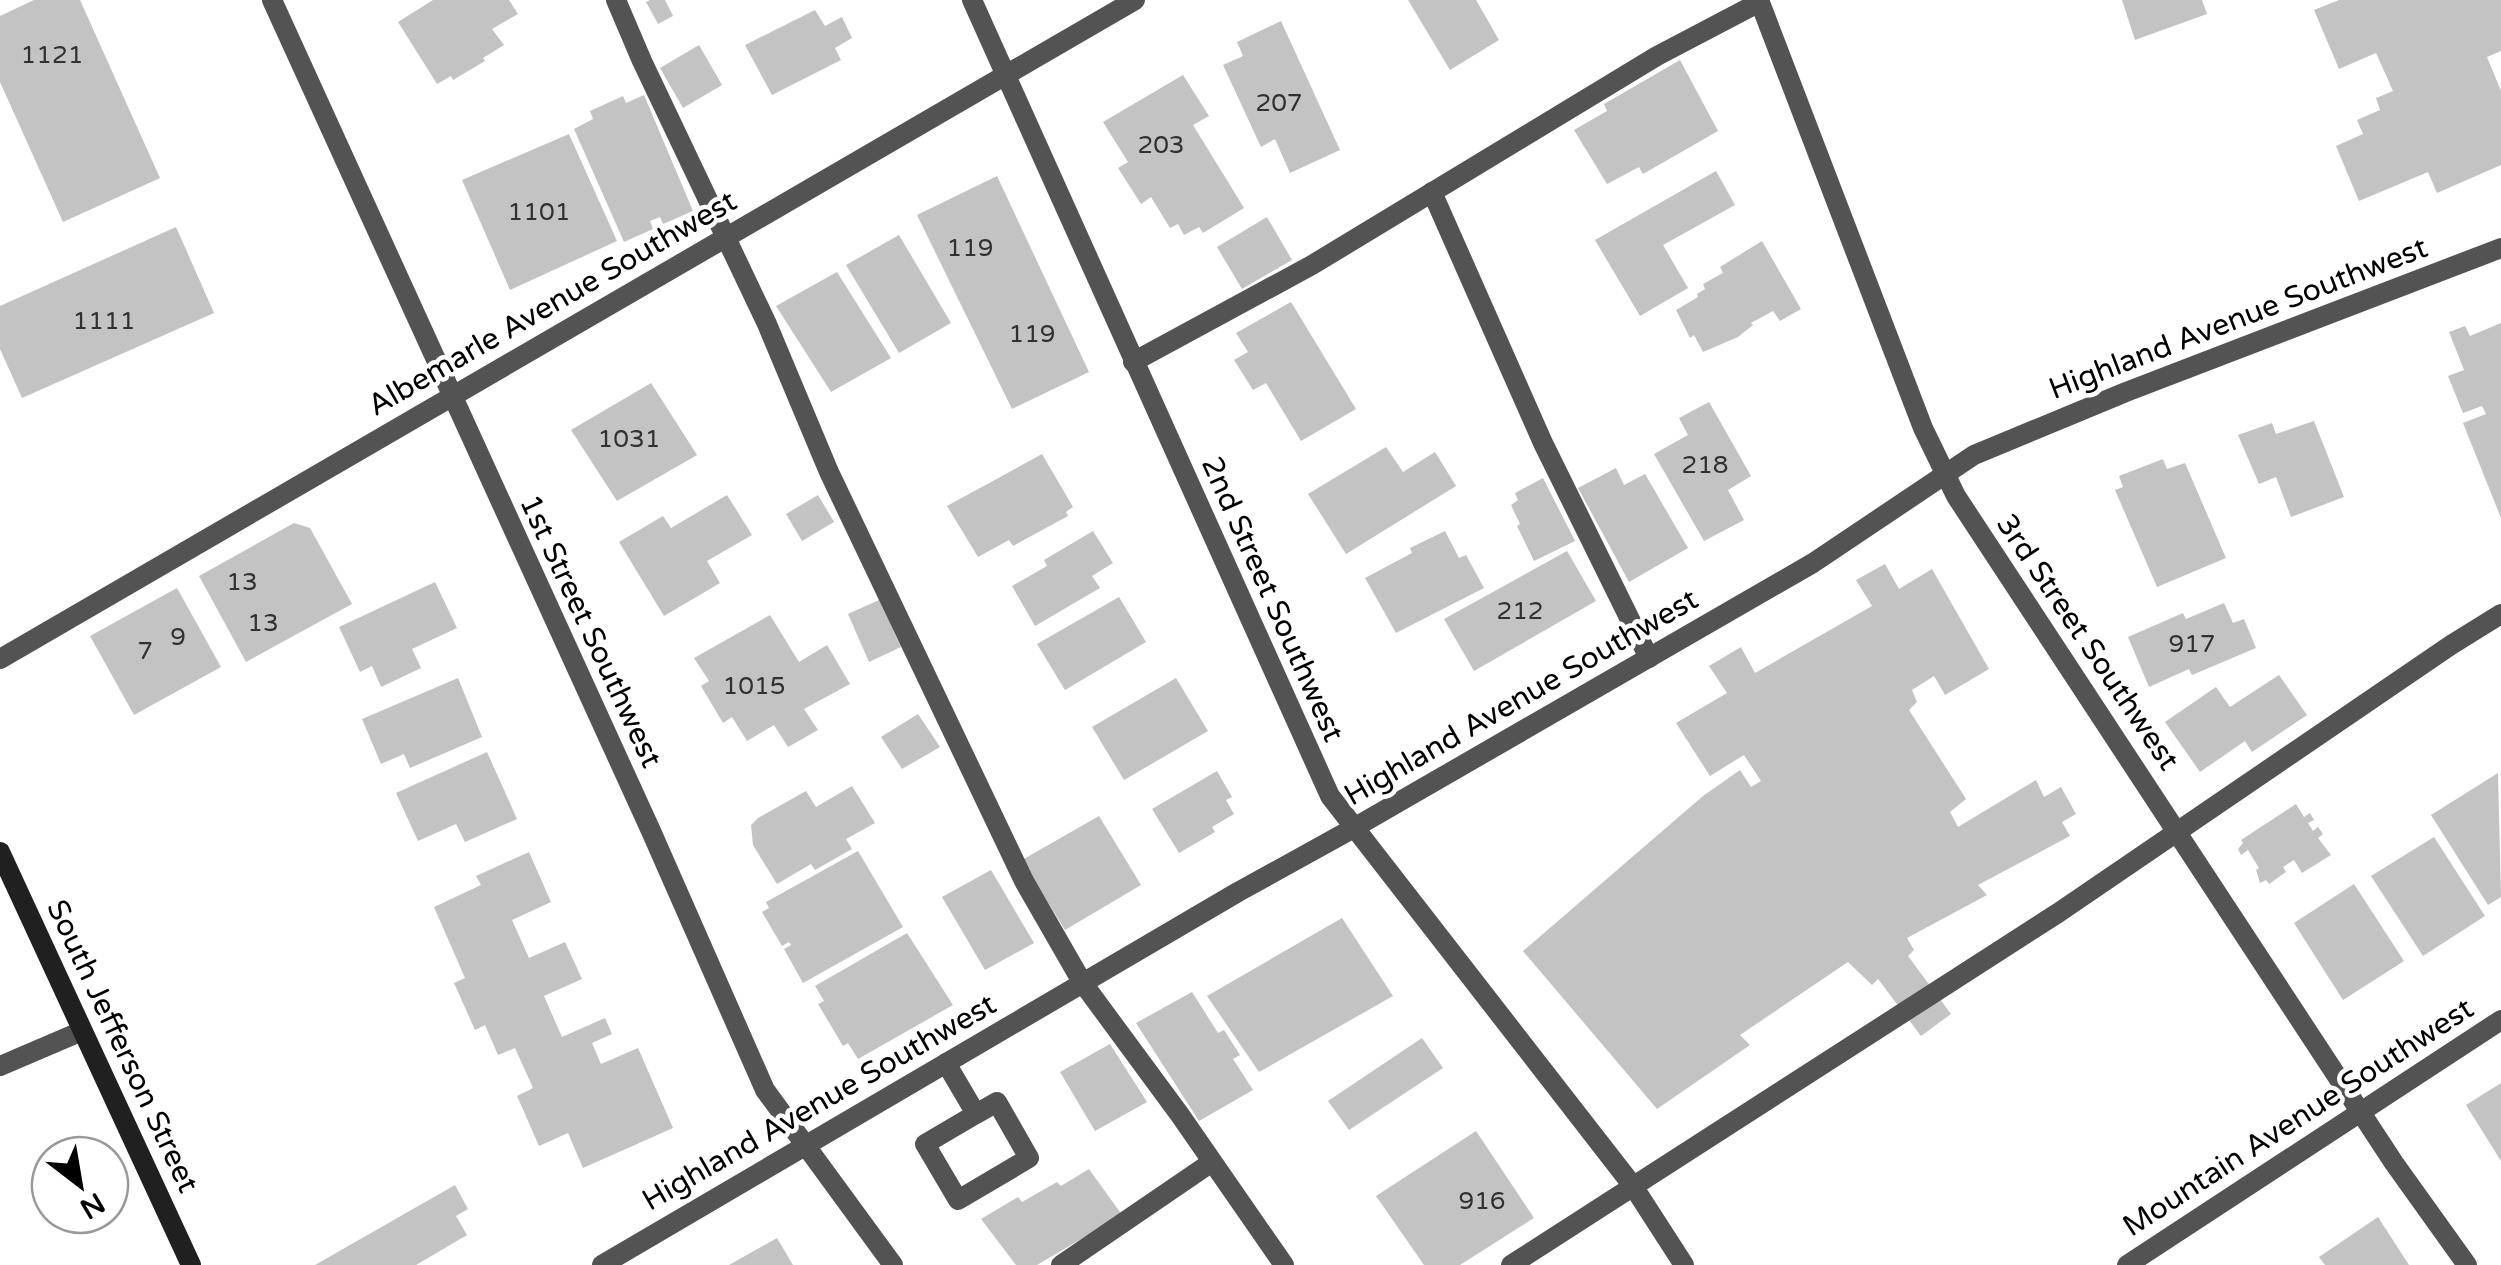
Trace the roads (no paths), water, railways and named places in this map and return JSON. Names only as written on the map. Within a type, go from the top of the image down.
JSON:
[{"type":"main road","name":"South Jefferson Street","points":[[0,852],[191,1265]]},
{"type":"street","name":"1st Street Southwest","points":[[272,0],[765,1090],[894,1265]]},
{"type":"street","points":[[616,0],[768,324],[829,472],[1062,953],[1284,1265]]},
{"type":"street","name":"2nd Street Southwest","points":[[972,0],[1330,796],[1633,1186],[1684,1265]]},
{"type":"street","name":"Albemarle Avenue Southwest","points":[[0,660],[1134,0]]},
{"type":"street","points":[[1133,362],[1312,265],[1657,56],[1759,1]]},
{"type":"street","name":"3rd Street Southwest","points":[[1759,1],[1944,474],[2360,1112],[2467,1265]]},
{"type":"street","points":[[1432,192],[1542,443],[1649,658]]},
{"type":"street","name":"Highland Avenue Southwest","points":[[602,1265],[1082,982],[1812,563],[1974,454],[2501,248]]},
{"type":"street","points":[[1511,1265],[2058,913],[2501,614]]},
{"type":"street","name":"Mountain Avenue Southwest","points":[[2128,1265],[2501,1020]]},
{"type":"street","points":[[0,1066],[82,1030]]},
{"type":"street","points":[[946,1062],[976,1114]]},
{"type":"street","points":[[997,1102],[1029,1158],[958,1200],[924,1144],[976,1114],[997,1102]]},
{"type":"street","points":[[1060,1265],[1212,1162]]}]
